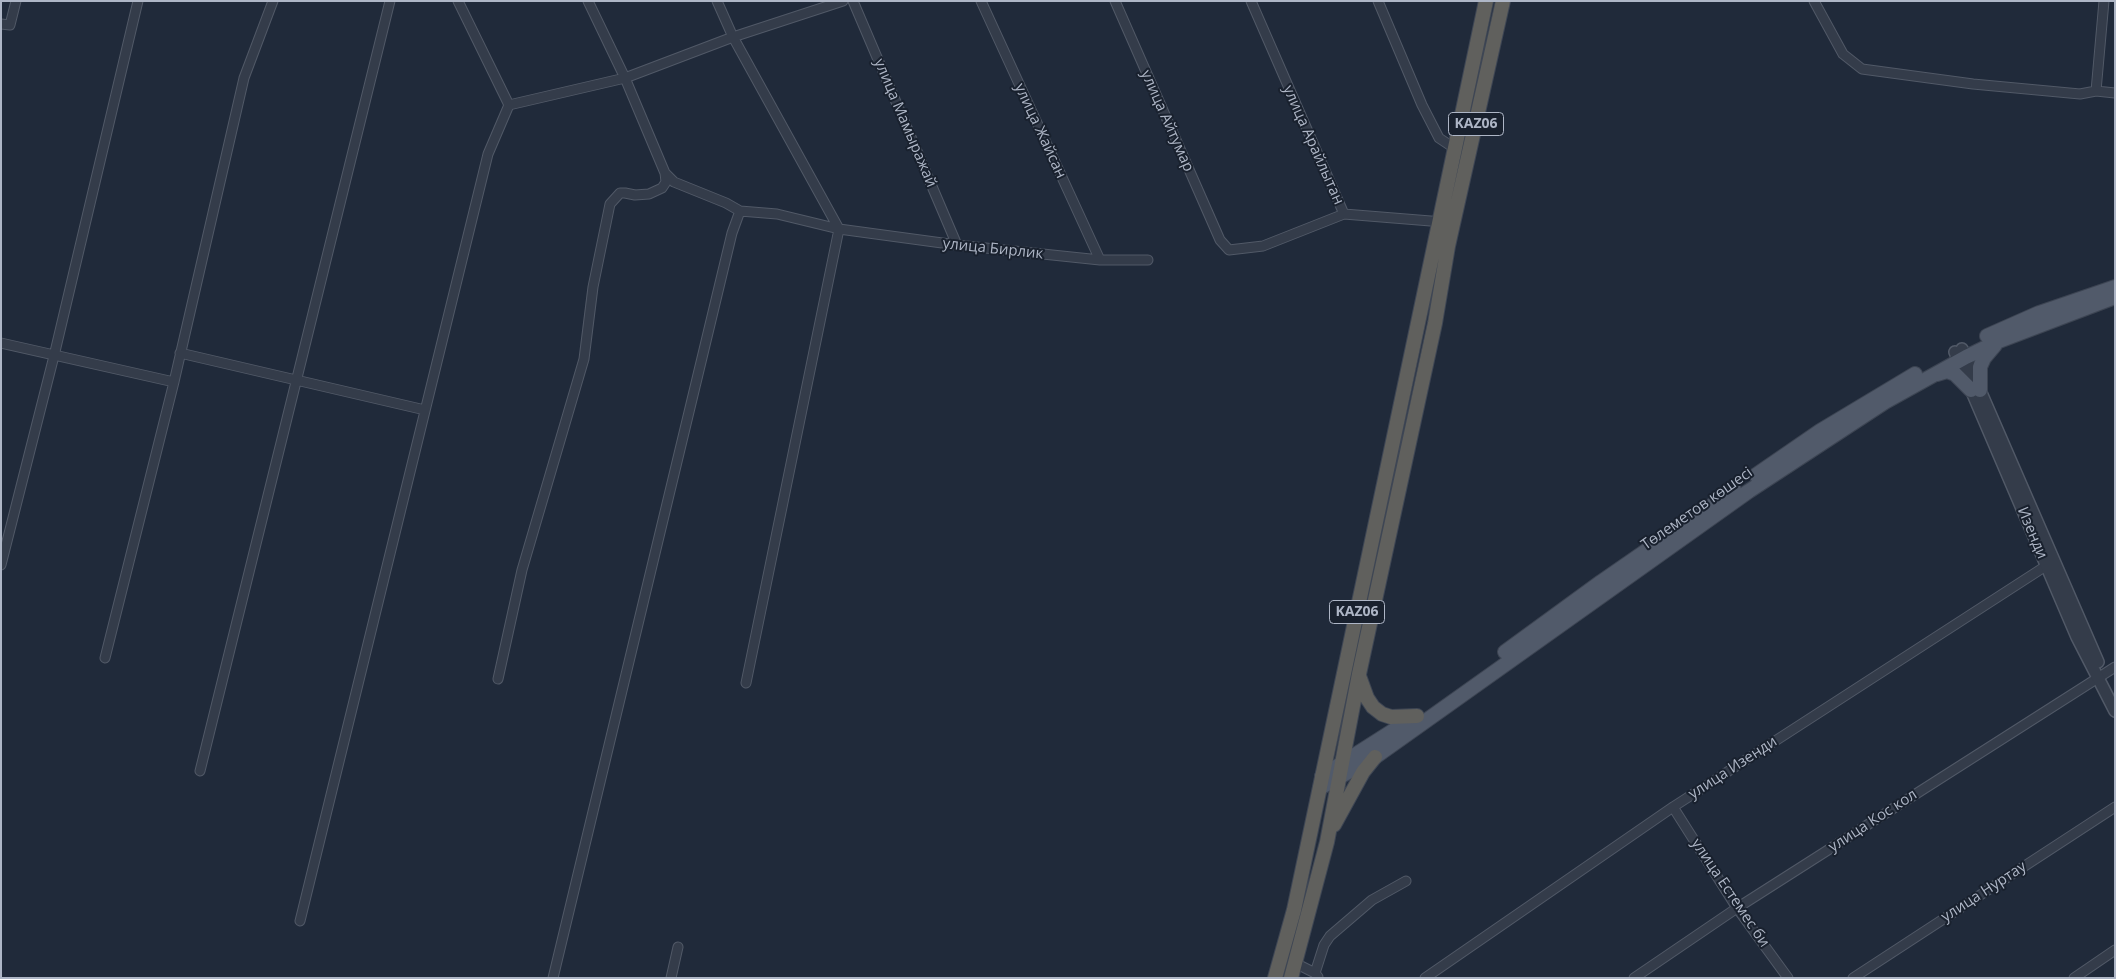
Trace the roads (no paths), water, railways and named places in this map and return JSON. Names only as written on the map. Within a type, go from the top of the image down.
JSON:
[{"type":"highway","name":"KАZ06","points":[[1275,978],[1294,910],[1486,1]]},
{"type":"highway","name":"KАZ06","points":[[1291,978],[1327,842],[1359,674],[1435,323],[1441,281],[1503,1]]},
{"type":"highway","points":[[1359,674],[1367,698],[1373,707],[1382,714],[1391,717],[1417,716]]},
{"type":"highway","points":[[1327,842],[1362,772],[1375,757]]},
{"type":"main road","name":"Төлеметов көшесі","points":[[1339,772],[1601,582],[1820,431],[1879,393],[2039,313],[2115,287]]},
{"type":"main road","name":"Төлеметов көшесі","points":[[1321,782],[1339,772],[1375,757],[1749,491],[1825,440],[1925,379],[1960,354],[2115,297]]},
{"type":"main road","points":[[1975,390],[1984,358],[1999,341]]},
{"type":"main road","points":[[1925,379],[1948,372],[1962,378],[1975,390]]},
{"type":"street","points":[[1,24],[10,26],[16,1]]},
{"type":"street","points":[[1,566],[54,356],[138,1]]},
{"type":"street","points":[[105,658],[174,382],[244,78],[273,1]]},
{"type":"street","points":[[200,771],[390,1]]},
{"type":"street","points":[[300,921],[488,154],[509,105],[458,1]]},
{"type":"street","points":[[498,679],[522,570],[584,359],[593,287],[610,204],[620,193],[635,196],[649,194],[662,188],[666,182],[665,173],[625,78],[588,1]]},
{"type":"street","points":[[717,1],[733,37],[839,229],[746,683]]},
{"type":"street","points":[[509,105],[625,78],[733,37],[842,1]]},
{"type":"street","name":"улица Мамыражай","points":[[852,1],[957,245]]},
{"type":"street","name":"улица Жайсан","points":[[981,1],[1100,260]]},
{"type":"street","name":"улица Айтумар","points":[[1115,1],[1220,240],[1228,250],[1263,246],[1344,214]]},
{"type":"street","name":"улица Арайлытан","points":[[1250,1],[1344,214],[1454,222]]},
{"type":"street","points":[[1378,1],[1422,105],[1439,138],[1454,148]]},
{"type":"street","points":[[1814,1],[1842,54],[1862,69],[1973,84],[2080,94],[2096,92],[2115,93]]},
{"type":"street","points":[[2096,92],[2104,1]]},
{"type":"street","points":[[553,978],[732,234],[740,211],[726,203],[674,182],[665,173]]},
{"type":"street","name":"улица Бирлик","points":[[740,211],[777,214],[839,229],[957,245],[1100,260],[1148,260]]},
{"type":"street","points":[[1,344],[174,382]]},
{"type":"street","points":[[180,353],[425,410]]},
{"type":"street","name":"Изенди","points":[[1960,354],[2049,564],[2115,711]]},
{"type":"street","name":"улица Изенди","points":[[1425,978],[1673,807],[2049,564]]},
{"type":"street","name":"улица Кос кол","points":[[1634,978],[1737,908],[2115,667]]},
{"type":"street","name":"Изенди","points":[[2100,676],[2115,695]]},
{"type":"street","name":"улица Естемес би","points":[[1673,807],[1737,908],[1788,978]]},
{"type":"street","name":"улица Нуртау","points":[[1852,978],[2115,807]]},
{"type":"street","points":[[1295,964],[1316,975],[1324,945],[1330,936],[1372,900],[1406,881]]},
{"type":"street","points":[[671,978],[678,948]]},
{"type":"street","points":[[2074,978],[2115,950]]}]
